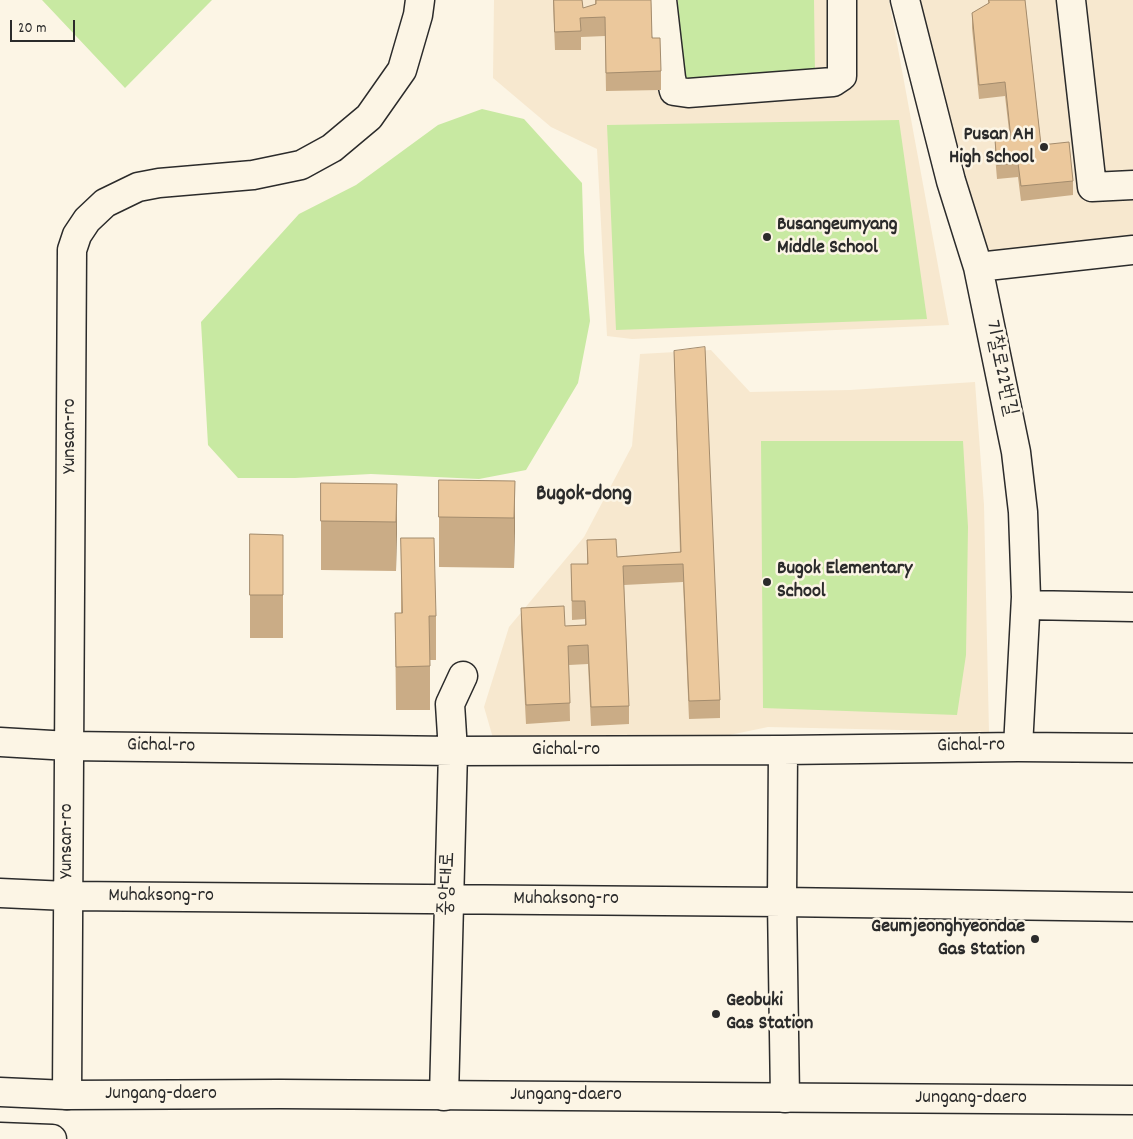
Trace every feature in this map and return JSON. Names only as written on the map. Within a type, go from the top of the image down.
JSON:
[{"type":"street","name":"Yunsan-ro","points":[[67,1095],[70,288],[72,250],[77,235],[87,220],[105,203],[138,187],[159,183],[253,175],[301,165],[332,148],[369,117],[402,70],[418,14],[420,0]]},
{"type":"street","points":[[662,0],[674,91],[688,93],[834,82],[842,76],[842,0]]},
{"type":"street","name":"기찰로22번길","points":[[905,0],[951,182],[978,268],[1016,452],[1023,512],[1026,605],[1018,747]]},
{"type":"street","points":[[1071,0],[1092,187],[1133,184]]},
{"type":"street","points":[[978,268],[1133,250]]},
{"type":"street","points":[[1026,605],[1133,607]]},
{"type":"street","name":"중앙대로","points":[[444,1096],[453,751],[450,704],[463,676]]},
{"type":"street","name":"Gichal-ro","points":[[0,742],[68,746],[453,751],[1018,747],[1133,748]]},
{"type":"street","points":[[783,750],[782,902],[785,1098]]},
{"type":"street","name":"Muhaksong-ro","points":[[0,893],[68,896],[1133,907]]},
{"type":"street","name":"Jungang-daero","points":[[0,1092],[67,1095],[1133,1100]]},
{"type":"street","points":[[0,1137],[52,1139]]},
{"type":"shaded area","name":"Busangeumyang Middle School","points":[[494,0],[889,0],[949,325],[632,339],[607,336],[597,149],[551,127],[493,78]]},
{"type":"shaded area","name":"Pusan AH High School","points":[[917,0],[1133,0],[1133,240],[988,258],[928,53]]},
{"type":"shaded area","name":"Bugok Elementary School","points":[[711,350],[750,392],[850,390],[975,382],[984,505],[989,732],[768,727],[715,738],[493,738],[484,707],[509,627],[584,537],[632,446],[640,354]]},
{"type":"green space","points":[[42,0],[212,0],[125,88]]},
{"type":"green space","points":[[678,0],[814,0],[815,74],[679,81]]},
{"type":"green space","points":[[482,109],[524,119],[582,183],[584,252],[590,321],[578,383],[526,470],[479,479],[371,474],[295,478],[238,478],[208,445],[201,322],[299,214],[356,185],[438,125]]},
{"type":"green space","points":[[899,120],[927,319],[616,330],[607,125]]},
{"type":"green space","points":[[761,441],[963,441],[968,527],[966,655],[957,715],[763,708]]},
{"type":"building","points":[[554,0],[582,0],[583,8],[596,4],[596,0],[651,0],[652,38],[660,38],[661,71],[606,73],[605,17],[580,18],[581,31],[555,32]]},
{"type":"building","points":[[989,0],[1025,0],[1041,145],[1069,142],[1073,181],[1021,186],[1018,163],[997,165],[995,140],[1011,139],[1005,82],[979,85],[972,13],[989,3]]},
{"type":"building","points":[[705,347],[720,700],[689,701],[683,564],[623,566],[629,706],[591,707],[588,645],[568,646],[570,703],[526,705],[521,608],[564,606],[565,626],[586,625],[585,601],[572,601],[571,564],[588,564],[587,540],[616,539],[617,557],[681,552],[674,351]]},
{"type":"building","points":[[439,480],[515,481],[514,518],[439,517]]},
{"type":"building","points":[[321,483],[397,484],[396,522],[321,521]]},
{"type":"building","points":[[250,534],[283,535],[283,595],[250,595]]},
{"type":"building","points":[[401,538],[434,538],[436,616],[429,616],[430,666],[396,667],[395,613],[402,613]]},
{"type":"place","name":"Pusan AH High School","points":[[1044,147]]},
{"type":"place","name":"Busangeumyang Middle School","points":[[767,237]]},
{"type":"place","name":"Bugok Elementary School","points":[[767,582]]},
{"type":"place","name":"Geumjeonghyeondae Gas Station","points":[[1035,939]]},
{"type":"place","name":"Geobuki Gas Station","points":[[716,1014]]},
{"type":"district","name":"Bugok-dong","points":[[584,496]]}]
